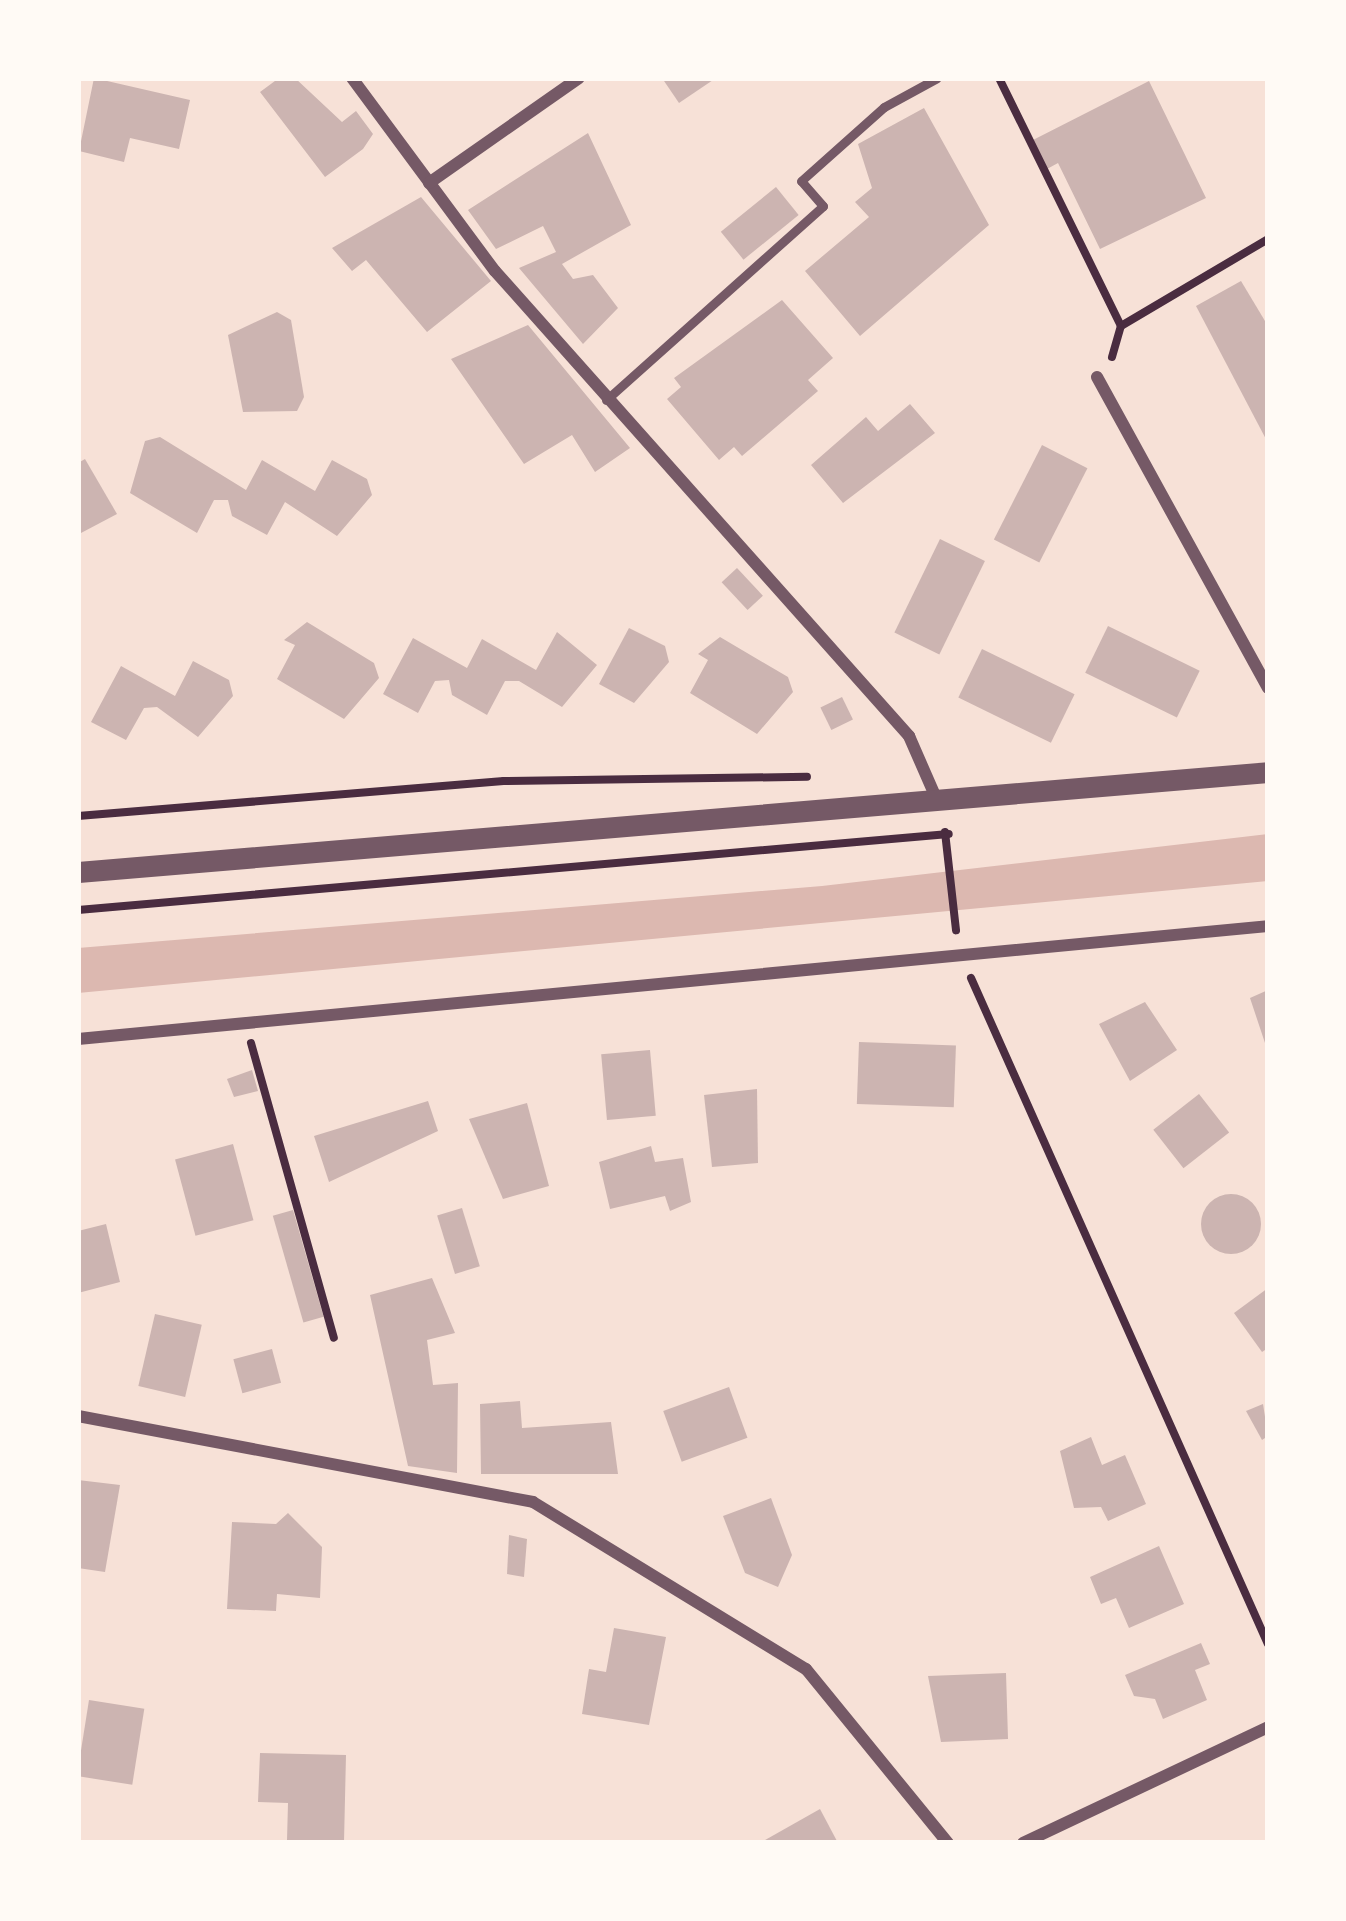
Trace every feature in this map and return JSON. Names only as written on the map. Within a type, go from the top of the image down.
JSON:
[{"type":"street","points":[[352,78],[429,183],[606,400],[909,736],[940,807]]},
{"type":"street","points":[[429,183],[570,81]]},
{"type":"street","points":[[1096,377],[1268,688]]},
{"type":"street","points":[[78,872],[940,807],[1268,772]]},
{"type":"street","points":[[78,1039],[1268,926]]},
{"type":"street","points":[[78,1415],[533,1502],[806,1669],[948,1843]]},
{"type":"street","points":[[1024,1843],[1268,1727]]},
{"type":"lane","points":[[606,400],[823,206],[801,181],[884,107],[937,78]]},
{"type":"path","points":[[999,78],[1121,326],[1121,346],[1096,377]]},
{"type":"path","points":[[1121,326],[1268,238]]},
{"type":"path","points":[[78,816],[504,781],[819,780]]},
{"type":"path","points":[[948,852],[960,954],[1268,1644]]},
{"type":"path","points":[[246,1024],[334,1338]]},
{"type":"shaded area","points":[[1268,834],[1268,881],[78,993],[78,948],[822,886]]},
{"type":"building","points":[[94,78],[190,100],[179,149],[130,138],[124,162],[79,151]]},
{"type":"building","points":[[279,78],[295,78],[342,122],[356,111],[373,134],[363,149],[325,177],[260,92]]},
{"type":"building","points":[[662,78],[716,78],[679,103]]},
{"type":"building","points":[[1149,81],[1206,198],[1100,249],[1058,163],[1047,169],[1033,140]]},
{"type":"building","points":[[924,108],[989,225],[860,336],[805,271],[869,217],[855,202],[872,188],[858,144]]},
{"type":"building","points":[[588,133],[631,225],[562,264],[573,279],[593,275],[618,308],[583,344],[519,268],[556,252],[543,226],[496,249],[468,210]]},
{"type":"building","points":[[776,187],[799,215],[743,260],[721,232]]},
{"type":"building","points":[[421,197],[491,281],[427,332],[366,260],[352,271],[332,248]]},
{"type":"building","points":[[1241,281],[1268,326],[1268,443],[1196,306]]},
{"type":"building","points":[[782,300],[833,358],[808,380],[818,391],[742,456],[734,447],[719,460],[667,399],[681,387],[674,378]]},
{"type":"building","points":[[277,312],[291,320],[304,397],[297,411],[243,412],[228,335]]},
{"type":"building","points":[[528,325],[630,448],[595,472],[572,435],[524,464],[451,359]]},
{"type":"building","points":[[910,404],[935,433],[843,503],[811,465],[866,417],[878,431]]},
{"type":"building","points":[[160,437],[246,490],[262,460],[315,491],[332,460],[367,479],[372,495],[337,536],[285,502],[267,535],[232,516],[228,500],[214,500],[197,533],[130,493],[145,441]]},
{"type":"building","points":[[1042,445],[1087,468],[1039,563],[994,539]]},
{"type":"building","points":[[85,459],[117,514],[81,533],[78,463]]},
{"type":"building","points":[[940,539],[985,561],[939,654],[894,632]]},
{"type":"building","points":[[737,568],[763,596],[748,610],[722,582]]},
{"type":"building","points":[[307,622],[374,663],[379,678],[344,719],[277,679],[295,645],[284,640]]},
{"type":"building","points":[[1108,626],[1200,671],[1177,717],[1085,673]]},
{"type":"building","points":[[629,628],[665,646],[669,662],[634,703],[599,684]]},
{"type":"building","points":[[557,632],[597,665],[562,707],[519,681],[505,681],[487,715],[452,695],[449,680],[435,681],[418,713],[383,694],[413,638],[467,668],[482,639],[536,670]]},
{"type":"building","points":[[720,637],[788,677],[793,692],[757,734],[690,693],[708,660],[698,654]]},
{"type":"building","points":[[982,649],[1075,694],[1051,743],[958,698]]},
{"type":"building","points":[[193,661],[229,680],[233,696],[198,737],[157,707],[144,708],[126,740],[91,722],[121,666],[175,696]]},
{"type":"building","points":[[842,697],[853,719],[831,730],[820,708]]},
{"type":"building","points":[[1268,990],[1268,1052],[1250,998]]},
{"type":"building","points":[[1145,1002],[1177,1050],[1130,1081],[1099,1024]]},
{"type":"building","points":[[859,1042],[956,1045],[954,1107],[857,1104]]},
{"type":"building","points":[[650,1050],[656,1116],[607,1120],[601,1054]]},
{"type":"building","points":[[252,1070],[258,1091],[234,1097],[227,1079]]},
{"type":"building","points":[[757,1089],[758,1163],[712,1167],[704,1095]]},
{"type":"building","points":[[1199,1094],[1229,1133],[1183,1168],[1153,1130]]},
{"type":"building","points":[[428,1101],[438,1131],[329,1182],[314,1136]]},
{"type":"building","points":[[527,1103],[549,1186],[503,1199],[469,1119]]},
{"type":"building","points":[[233,1144],[253,1220],[195,1236],[175,1160]]},
{"type":"building","points":[[651,1146],[655,1162],[683,1158],[691,1202],[670,1211],[665,1196],[610,1209],[599,1162]]},
{"type":"building","points":[[1231,1194],[1252,1203],[1261,1224],[1252,1245],[1231,1254],[1210,1245],[1201,1224],[1210,1203]]},
{"type":"building","points":[[462,1208],[480,1266],[455,1274],[437,1216]]},
{"type":"building","points":[[293,1210],[324,1317],[303,1322],[273,1216]]},
{"type":"building","points":[[106,1224],[120,1282],[78,1293],[78,1231]]},
{"type":"building","points":[[432,1278],[455,1333],[427,1340],[433,1385],[458,1383],[457,1473],[408,1466],[370,1295]]},
{"type":"building","points":[[1268,1288],[1268,1348],[1262,1352],[1234,1313]]},
{"type":"building","points":[[155,1314],[202,1325],[185,1397],[138,1386]]},
{"type":"building","points":[[272,1349],[281,1383],[242,1393],[233,1359]]},
{"type":"building","points":[[729,1387],[747,1438],[682,1462],[663,1411]]},
{"type":"building","points":[[520,1401],[522,1428],[611,1422],[618,1474],[481,1474],[480,1404]]},
{"type":"building","points":[[1263,1404],[1268,1436],[1262,1440],[1246,1411]]},
{"type":"building","points":[[1091,1437],[1102,1465],[1125,1455],[1146,1504],[1108,1521],[1101,1507],[1074,1508],[1060,1451]]},
{"type":"building","points":[[78,1480],[120,1485],[105,1572],[78,1568]]},
{"type":"building","points":[[771,1498],[792,1555],[778,1587],[745,1573],[723,1516]]},
{"type":"building","points":[[288,1513],[322,1547],[320,1598],[277,1594],[276,1611],[227,1609],[232,1522],[276,1524]]},
{"type":"building","points":[[509,1535],[527,1539],[524,1577],[507,1574]]},
{"type":"building","points":[[1159,1546],[1184,1604],[1129,1628],[1116,1598],[1101,1604],[1090,1577]]},
{"type":"building","points":[[614,1628],[666,1637],[649,1725],[582,1714],[589,1669],[606,1672]]},
{"type":"building","points":[[1201,1643],[1210,1664],[1195,1670],[1207,1700],[1163,1719],[1155,1699],[1134,1696],[1125,1675]]},
{"type":"building","points":[[1006,1673],[1008,1739],[941,1742],[928,1676]]},
{"type":"building","points":[[89,1700],[144,1709],[132,1785],[78,1776]]},
{"type":"building","points":[[260,1753],[346,1755],[344,1842],[287,1840],[288,1803],[258,1802]]},
{"type":"building","points":[[820,1809],[838,1843],[760,1843]]}]
